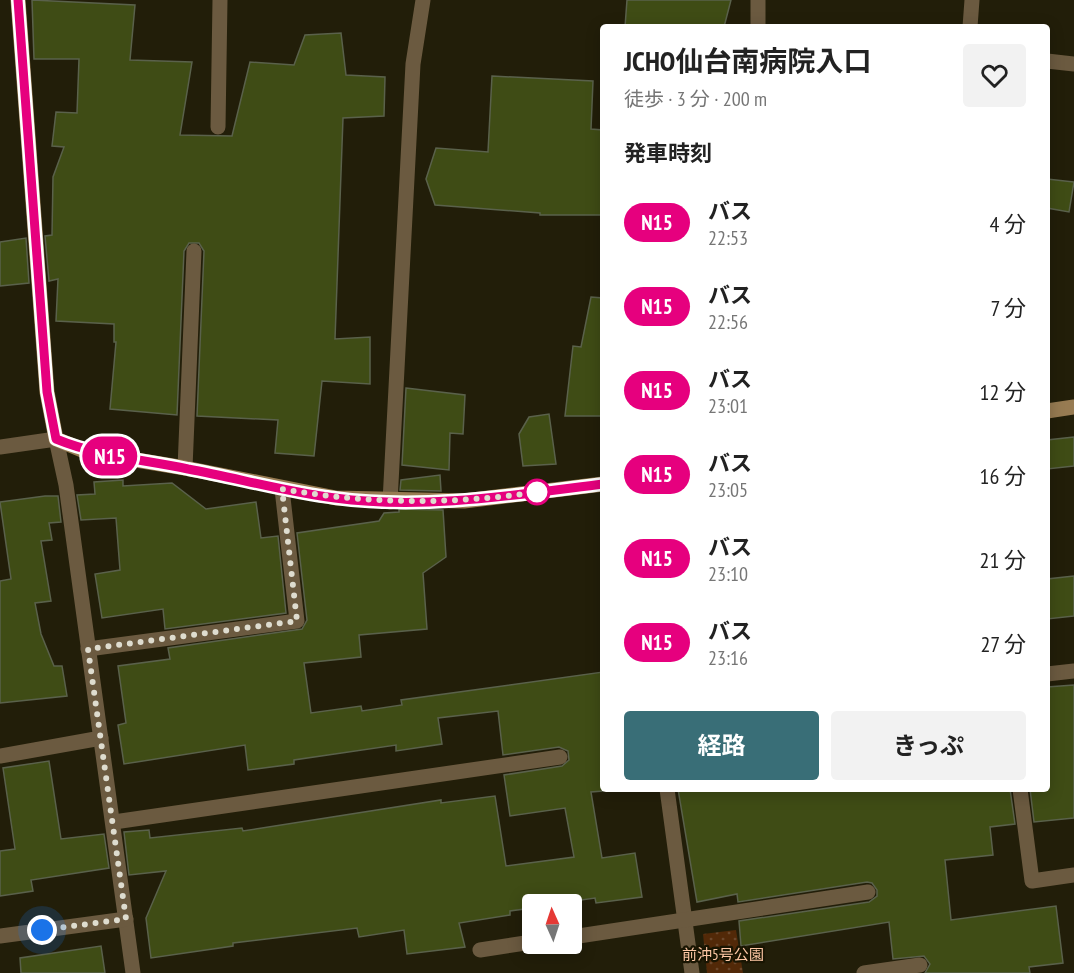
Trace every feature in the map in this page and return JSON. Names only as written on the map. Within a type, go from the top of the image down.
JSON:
[{"type":"street","points":[[18,0],[47,392],[66,485],[133,973]]},
{"type":"street","points":[[218,127],[220,0]]},
{"type":"street","points":[[390,502],[413,64],[423,0]]},
{"type":"street","points":[[758,0],[758,24]]},
{"type":"street","points":[[970,24],[972,0]]},
{"type":"street","points":[[1050,61],[1074,64]]},
{"type":"street","points":[[185,468],[194,251]]},
{"type":"street","points":[[1050,411],[1074,407]]},
{"type":"street","points":[[0,447],[56,439],[87,452],[185,468],[282,489],[336,498],[390,502],[464,501],[600,484]]},
{"type":"street","points":[[88,649],[297,621],[282,489]]},
{"type":"street","points":[[1050,674],[1074,671]]},
{"type":"street","points":[[0,756],[101,738]]},
{"type":"street","points":[[114,822],[560,757]]},
{"type":"street","points":[[667,792],[692,973]]},
{"type":"street","points":[[1020,792],[1032,880],[1074,875]]},
{"type":"street","points":[[582,935],[868,892]]},
{"type":"street","points":[[0,936],[126,919]]},
{"type":"street","points":[[480,950],[522,944]]},
{"type":"street","points":[[873,972],[920,965]]},
{"type":"green space","name":"前沖5号公園","points":[[736,930],[743,973],[707,973],[703,934]]},
{"type":"building","points":[[32,0],[135,5],[130,60],[192,62],[180,135],[232,136],[250,62],[294,65],[305,35],[341,33],[346,75],[385,77],[384,116],[343,118],[335,339],[370,337],[370,384],[322,381],[314,456],[275,453],[278,420],[197,416],[204,251],[199,243],[189,243],[184,251],[177,415],[110,409],[116,342],[114,342],[114,324],[56,321],[58,279],[49,281],[45,236],[52,235],[53,177],[64,147],[52,146],[56,112],[77,113],[79,59],[34,59]]},
{"type":"building","points":[[627,0],[731,0],[725,24],[625,24]]},
{"type":"building","points":[[492,76],[593,81],[591,129],[600,130],[600,215],[540,215],[540,213],[435,205],[426,179],[436,148],[488,152]]},
{"type":"building","points":[[1050,179],[1074,182],[1069,212],[1050,209]]},
{"type":"building","points":[[26,238],[29,283],[0,286],[0,242]]},
{"type":"building","points":[[591,297],[600,298],[600,416],[565,416],[573,346],[581,347]]},
{"type":"building","points":[[406,388],[465,395],[463,434],[450,433],[449,470],[402,465]]},
{"type":"building","points":[[549,414],[556,464],[523,466],[519,434],[529,417]]},
{"type":"building","points":[[1074,437],[1074,466],[1050,469],[1050,440]]},
{"type":"building","points":[[440,475],[441,491],[400,490],[401,480]]},
{"type":"building","points":[[123,480],[123,486],[172,483],[206,509],[256,502],[261,538],[278,536],[286,613],[165,629],[163,609],[102,618],[95,574],[120,570],[116,518],[81,520],[77,495],[95,494],[94,482]]},
{"type":"building","points":[[58,496],[61,522],[49,523],[52,540],[41,541],[51,601],[35,603],[41,634],[54,666],[62,666],[67,696],[0,703],[0,581],[11,579],[0,502]]},
{"type":"building","points":[[399,509],[443,510],[446,557],[423,573],[427,629],[359,635],[361,657],[304,663],[311,713],[361,706],[362,711],[402,705],[401,700],[600,672],[600,791],[591,792],[602,858],[635,853],[642,897],[596,903],[595,898],[582,900],[582,894],[522,894],[522,909],[510,911],[510,915],[459,923],[465,947],[407,954],[404,930],[359,937],[357,928],[233,943],[233,946],[151,958],[146,918],[166,871],[129,875],[124,832],[149,830],[150,838],[242,828],[243,831],[441,800],[441,803],[495,796],[506,866],[574,857],[565,808],[510,816],[504,775],[562,766],[569,760],[568,751],[559,747],[503,755],[498,711],[438,718],[442,744],[396,751],[396,745],[294,760],[294,764],[248,770],[245,745],[124,764],[118,725],[126,723],[118,666],[170,659],[168,648],[302,629],[307,620],[297,533],[379,521],[384,513],[399,512]]},
{"type":"building","points":[[1074,576],[1074,616],[1050,619],[1050,579]]},
{"type":"building","points":[[1074,685],[1074,818],[1034,822],[1030,792],[1050,792],[1050,687]]},
{"type":"building","points":[[49,761],[61,839],[104,834],[109,868],[31,880],[33,891],[0,896],[0,851],[15,849],[3,768]]},
{"type":"building","points":[[679,792],[1010,792],[1015,824],[990,827],[993,855],[945,860],[951,920],[1056,906],[1063,963],[1029,967],[1030,973],[925,973],[930,964],[924,956],[893,959],[889,922],[741,946],[739,921],[869,902],[877,896],[877,890],[872,883],[867,882],[738,902],[737,894],[697,902]]},
{"type":"building","points":[[101,946],[105,973],[21,973],[20,958]]},
{"type":"bus line","name":"N15","points":[[18,0],[47,392],[56,439],[87,452],[185,468],[336,498],[390,502],[464,501],[600,484]]},
{"type":"route","points":[[42,930],[126,919],[88,649],[297,621],[282,489],[336,498],[390,502],[464,501],[537,492]]}]
